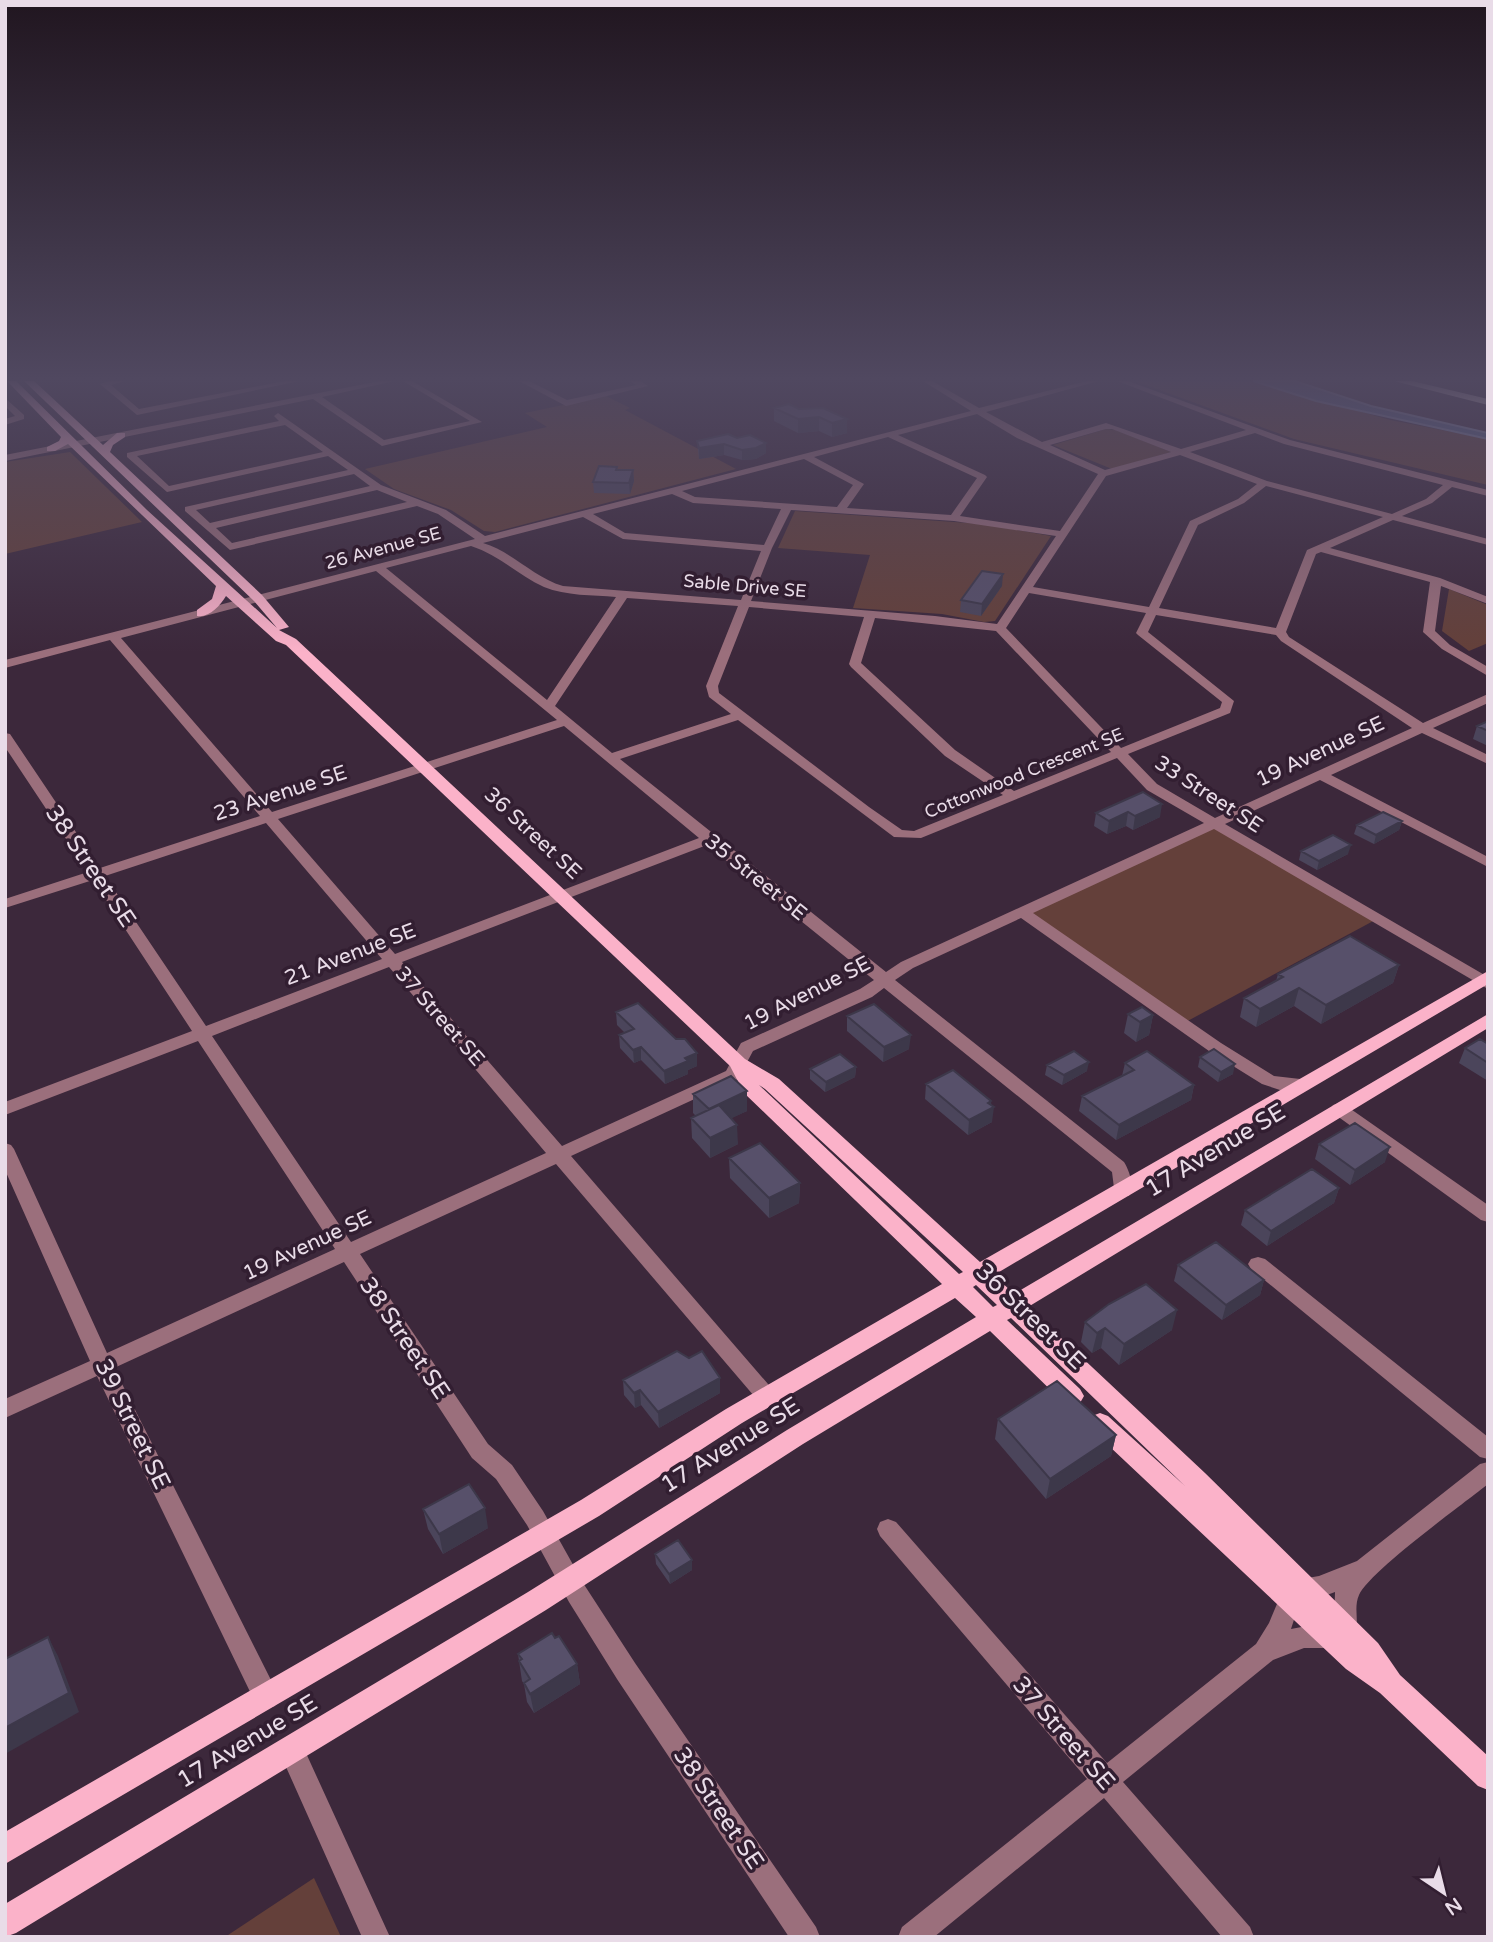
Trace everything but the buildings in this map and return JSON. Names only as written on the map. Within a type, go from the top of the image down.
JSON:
[{"type":"main road","name":"36 Street SE","points":[[103,472],[241,603],[281,638],[291,642],[738,1063],[772,1084],[979,1275],[1002,1313],[1183,1502],[1297,1594],[1340,1634],[1356,1660],[1391,1684],[1488,1776]]},
{"type":"main road","name":"36 Street SE","points":[[125,472],[258,598],[288,634],[291,642]]},
{"type":"main road","points":[[201,613],[222,596],[222,585]]},
{"type":"main road","name":"17 Avenue SE","points":[[5,1849],[544,1535],[767,1397],[1485,980]]},
{"type":"main road","name":"17 Avenue SE","points":[[5,1922],[569,1580],[766,1455],[1488,1020]]},
{"type":"main road","name":"36 Street SE","points":[[738,1063],[751,1088],[958,1287],[1002,1313]]},
{"type":"street","points":[[149,472],[167,489],[246,472]]},
{"type":"street","points":[[353,472],[188,509],[230,547],[417,503]]},
{"type":"street","points":[[357,472],[377,487],[442,512],[489,538],[498,550]]},
{"type":"street","name":"26 Avenue SE","points":[[5,664],[746,472]]},
{"type":"street","points":[[834,472],[859,484],[839,511]]},
{"type":"street","points":[[954,518],[982,477],[970,472]]},
{"type":"street","points":[[1000,628],[1103,474],[1112,472]]},
{"type":"street","points":[[1233,472],[1264,483],[1488,541]]},
{"type":"street","points":[[1402,472],[1488,493]]},
{"type":"street","name":"Cottonwood Crescent SE","points":[[787,508],[744,603],[712,686],[713,694],[899,834],[916,835],[1226,710],[1228,701],[1142,633],[1194,523],[1241,501],[1264,483]]},
{"type":"street","points":[[1280,632],[1311,552],[1429,501],[1450,484]]},
{"type":"street","points":[[208,527],[377,487]]},
{"type":"street","points":[[672,490],[693,500],[954,518],[1063,534]]},
{"type":"street","points":[[583,513],[623,536],[767,548]]},
{"type":"street","name":"Sable Drive SE","points":[[470,543],[498,550],[550,586],[935,619],[1000,628]]},
{"type":"street","points":[[1319,548],[1436,580],[1488,601]]},
{"type":"street","name":"35 Street SE","points":[[378,567],[709,839],[1118,1167],[1121,1172],[1122,1191]]},
{"type":"street","points":[[1436,580],[1429,632],[1446,647],[1488,672]]},
{"type":"street","points":[[1025,589],[1280,632],[1285,639],[1422,729],[1488,760]]},
{"type":"street","points":[[549,706],[623,594]]},
{"type":"street","points":[[870,614],[855,664],[950,752],[1015,797]]},
{"type":"street","name":"33 Street SE","points":[[1000,628],[1152,787],[1485,980]]},
{"type":"street","name":"37 Street SE","points":[[113,636],[767,1397]]},
{"type":"street","name":"19 Avenue SE","points":[[5,1409],[732,1075],[747,1047],[866,993],[907,965],[1488,698]]},
{"type":"street","points":[[610,758],[740,715]]},
{"type":"street","name":"23 Avenue SE","points":[[5,904],[567,721]]},
{"type":"street","name":"38 Street SE","points":[[5,737],[480,1451],[504,1472],[626,1671],[806,1937]]},
{"type":"street","points":[[1323,776],[1488,863]]},
{"type":"street","name":"21 Avenue SE","points":[[5,1109],[709,839]]},
{"type":"street","points":[[1022,912],[1215,1047],[1268,1080],[1280,1084],[1303,1084]]},
{"type":"street","points":[[1339,1109],[1488,1215]]},
{"type":"street","name":"39 Street SE","points":[[5,1149],[102,1364],[266,1697]]},
{"type":"street","points":[[1258,1264],[1488,1450]]},
{"type":"street","points":[[912,1937],[1264,1653],[1292,1638],[1313,1634],[1340,1634],[1346,1593],[1365,1569],[1488,1471]]},
{"type":"street","name":"37 Street SE","points":[[888,1528],[1240,1937]]},
{"type":"street","points":[[1264,1653],[1297,1594],[1334,1583],[1365,1569]]},
{"type":"street","points":[[291,1749],[376,1937]]},
{"type":"shaded area","points":[[5,472],[90,472],[142,522],[5,554]]},
{"type":"shaded area","points":[[369,472],[726,472],[495,532],[484,531],[451,510],[394,489]]},
{"type":"shaded area","points":[[1432,472],[1488,472],[1488,485]]},
{"type":"shaded area","points":[[795,511],[983,524],[1051,536],[995,621],[984,622],[942,614],[853,608],[870,555],[778,548]]},
{"type":"shaded area","points":[[1449,589],[1488,605],[1488,643],[1469,651],[1442,631]]},
{"type":"shaded area","points":[[1213,824],[1377,919],[1182,1024],[1022,912]]},
{"type":"shaded area","points":[[314,1878],[341,1937],[225,1937]]}]
